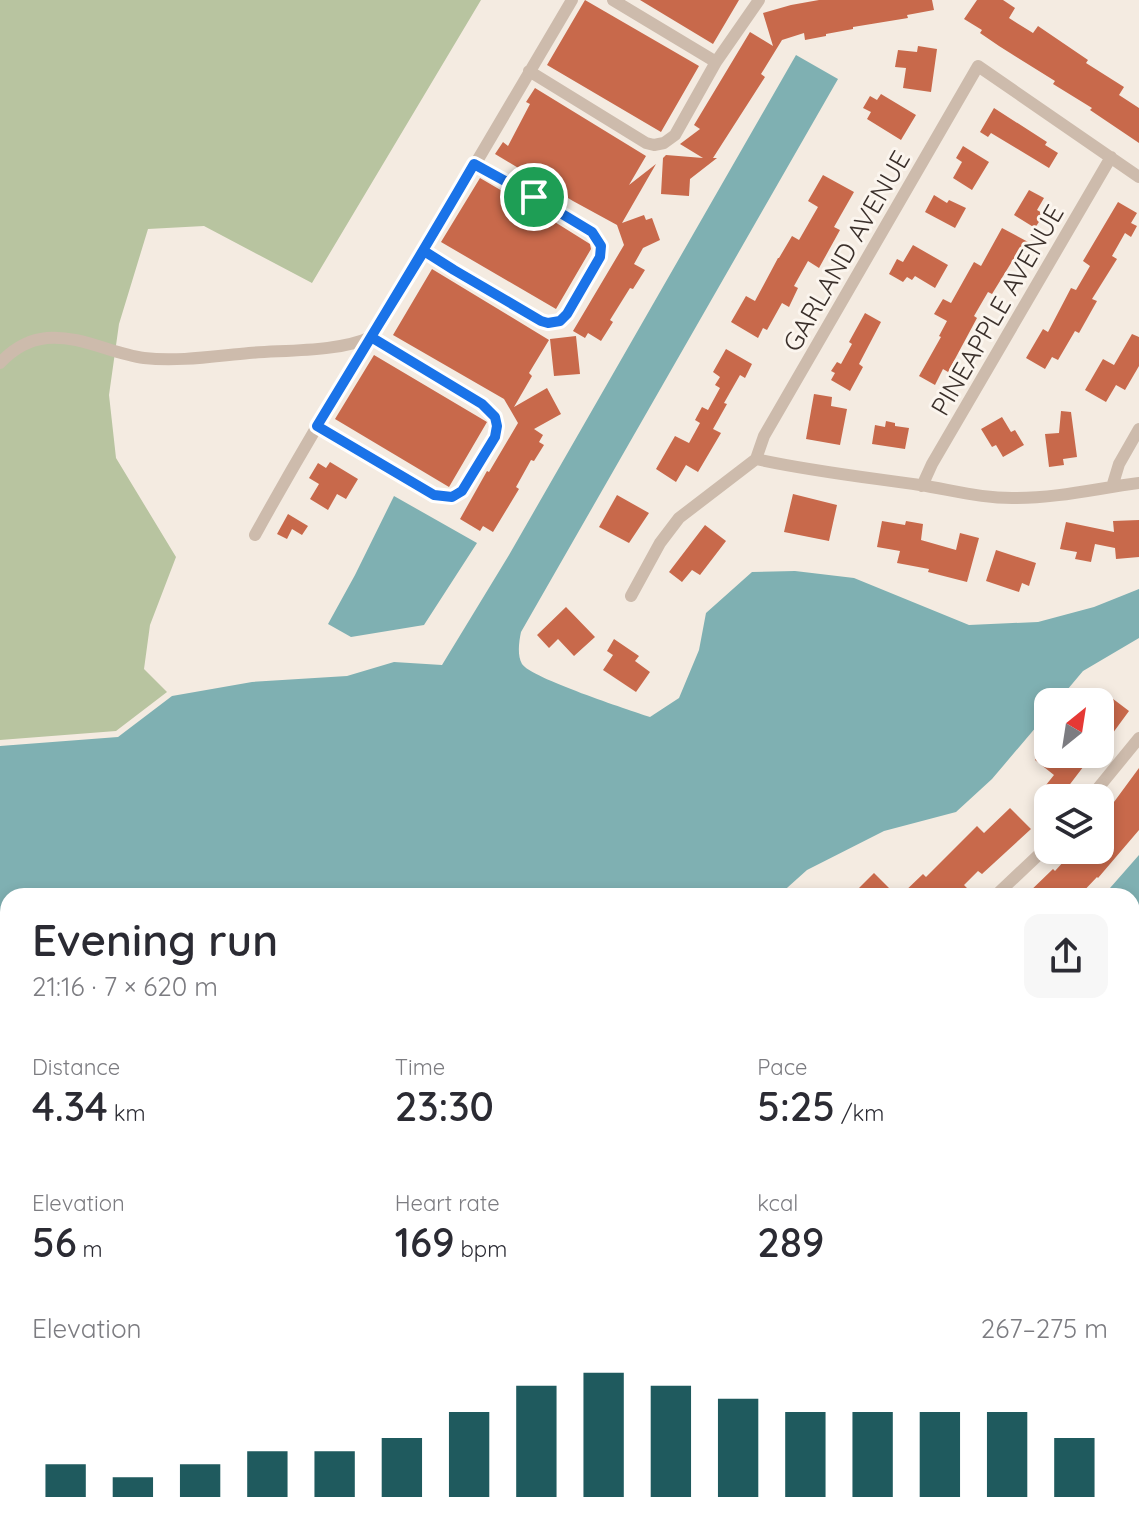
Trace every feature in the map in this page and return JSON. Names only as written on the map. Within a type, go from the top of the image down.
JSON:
[{"type":"street","points":[[255,535],[572,0]]},
{"type":"street","points":[[613,0],[716,62]]},
{"type":"street","points":[[529,71],[646,143],[664,143],[675,135],[716,62],[759,0]]},
{"type":"street","name":"GARLAND AVENUE","points":[[631,596],[660,543],[679,518],[756,459],[764,436],[978,66],[1111,157]]},
{"type":"street","points":[[1111,157],[1139,177]]},
{"type":"street","name":"PINEAPPLE AVENUE","points":[[922,486],[1111,157]]},
{"type":"street","points":[[424,251],[541,321],[560,321],[571,310],[600,257],[601,246],[592,232],[474,164]]},
{"type":"street","points":[[0,363],[21,345],[53,337],[129,356],[159,359],[327,347],[356,343],[371,337]]},
{"type":"street","points":[[317,426],[440,497],[452,497],[462,491],[480,462],[495,437],[496,422],[492,412],[371,337]]},
{"type":"street","points":[[1112,487],[1119,464],[1139,429]]},
{"type":"street","points":[[756,459],[804,469],[1015,498],[1139,483]]},
{"type":"street","points":[[1101,784],[1139,738]]},
{"type":"street","points":[[1003,888],[1034,859]]},
{"type":"green space","points":[[0,0],[481,0],[312,283],[204,226],[148,229],[119,324],[109,395],[116,458],[176,557],[150,625],[144,669],[167,692],[116,731],[0,740]]},
{"type":"water","points":[[796,55],[838,79],[521,632],[520,661],[529,670],[561,685],[650,717],[679,698],[699,650],[706,613],[752,572],[795,571],[854,578],[969,625],[1038,622],[1094,607],[1139,589],[1139,638],[1083,671],[1069,688],[1034,688],[1034,730],[992,779],[956,812],[884,831],[807,870],[787,888],[0,888],[0,746],[118,737],[172,696],[252,682],[347,676],[394,662],[442,665],[509,555]]},
{"type":"water","points":[[394,496],[477,543],[424,625],[351,637],[328,624]]},
{"type":"water","points":[[1139,855],[1139,888],[1110,888]]},
{"type":"building","points":[[585,0],[699,66],[661,132],[547,65]]},
{"type":"building","points":[[640,0],[739,0],[713,44]]},
{"type":"building","points":[[819,0],[932,0],[934,10],[907,15],[908,18],[853,27],[826,36],[805,40],[804,33],[782,40],[761,74],[765,77],[713,158],[717,158],[690,179],[689,196],[661,194],[663,158],[666,155],[703,158],[680,144],[700,129],[694,125],[750,32],[773,46],[763,13]]},
{"type":"building","points":[[977,0],[1003,0],[1015,8],[1009,18],[1033,33],[1038,26],[1088,60],[1086,63],[1124,87],[1119,95],[1139,108],[1139,143],[964,19]]},
{"type":"building","points":[[918,46],[937,49],[931,92],[903,88],[906,68],[895,67],[898,50],[917,52]]},
{"type":"building","points":[[535,88],[646,156],[629,185],[656,164],[622,223],[644,215],[646,220],[652,218],[660,240],[643,248],[634,264],[645,270],[610,320],[613,322],[601,341],[588,333],[585,338],[573,331],[624,245],[617,225],[495,154],[503,142],[508,146]]},
{"type":"building","points":[[881,94],[916,115],[901,140],[867,119],[871,112],[863,108],[870,96],[877,100]]},
{"type":"building","points":[[994,108],[1047,142],[1045,145],[1058,153],[1049,168],[991,133],[988,137],[980,132]]},
{"type":"building","points":[[963,146],[989,162],[972,190],[953,178],[962,162],[956,158]]},
{"type":"building","points":[[823,175],[854,192],[834,227],[840,230],[819,268],[808,261],[794,286],[798,288],[789,307],[782,303],[767,330],[763,328],[758,338],[731,322],[746,296],[755,301],[792,236],[799,240],[818,207],[808,201]]},
{"type":"building","points":[[480,178],[590,244],[591,249],[556,309],[441,242]]},
{"type":"building","points":[[1029,190],[1044,198],[1037,210],[1044,214],[1035,228],[1014,215]]},
{"type":"building","points":[[934,195],[947,203],[949,200],[966,208],[955,228],[925,212]]},
{"type":"building","points":[[1118,202],[1137,213],[1131,223],[1137,226],[1131,237],[1125,233],[1112,256],[1117,259],[1092,299],[1097,301],[1079,333],[1075,331],[1058,360],[1052,357],[1045,369],[1026,358],[1043,329],[1048,332],[1071,288],[1076,290],[1090,266],[1083,261]]},
{"type":"building","points":[[1002,228],[1030,243],[1022,258],[1016,255],[992,294],[988,292],[948,372],[943,369],[935,385],[919,376],[947,321],[934,314],[943,299],[951,303],[974,262],[981,266]]},
{"type":"building","points":[[913,245],[948,265],[935,288],[915,276],[912,280],[907,277],[903,282],[889,274],[897,259],[903,262]]},
{"type":"building","points":[[432,269],[549,340],[529,373],[532,376],[514,407],[547,388],[561,414],[534,429],[543,435],[539,442],[544,445],[534,461],[531,460],[516,487],[519,489],[493,532],[483,526],[480,531],[460,519],[518,423],[504,399],[393,335]]},
{"type":"building","points":[[865,313],[881,322],[859,364],[863,367],[850,391],[831,380],[835,373],[831,371],[837,362],[841,364]]},
{"type":"building","points":[[1132,334],[1139,337],[1139,366],[1125,390],[1116,385],[1106,402],[1085,390],[1103,359],[1114,365]]},
{"type":"building","points":[[576,336],[580,374],[554,376],[550,339]]},
{"type":"building","points":[[726,349],[752,364],[745,378],[740,375],[724,403],[727,404],[713,429],[721,433],[698,472],[686,465],[676,482],[656,469],[675,436],[689,443],[700,423],[695,420],[702,407],[708,410],[720,388],[715,385],[720,377],[713,372]]},
{"type":"building","points":[[374,355],[487,422],[449,487],[335,419]]},
{"type":"building","points":[[814,394],[832,397],[831,406],[847,409],[840,445],[806,439]]},
{"type":"building","points":[[1061,411],[1071,412],[1077,457],[1063,459],[1064,465],[1049,467],[1045,434],[1059,433]]},
{"type":"building","points":[[1002,417],[1024,445],[1003,457],[996,445],[992,447],[981,429]]},
{"type":"building","points":[[886,421],[909,428],[905,449],[872,444],[875,425],[885,427]]},
{"type":"building","points":[[330,462],[358,479],[346,499],[337,494],[328,510],[310,499],[319,484],[309,478],[318,463],[326,468]]},
{"type":"building","points":[[793,494],[837,505],[829,541],[784,532]]},
{"type":"building","points":[[617,495],[649,513],[629,543],[599,527]]},
{"type":"building","points":[[288,514],[308,526],[302,535],[292,529],[287,539],[277,534]]},
{"type":"building","points":[[1139,520],[1139,557],[1116,559],[1115,548],[1095,544],[1091,562],[1075,559],[1077,552],[1060,549],[1066,522],[1114,532],[1113,521]]},
{"type":"building","points":[[882,521],[923,524],[921,540],[956,550],[960,533],[979,538],[967,582],[928,572],[929,569],[897,563],[900,551],[877,547]]},
{"type":"building","points":[[705,525],[726,541],[700,575],[692,570],[682,582],[669,572]]},
{"type":"building","points":[[996,550],[1036,563],[1029,586],[1022,583],[1019,592],[986,581]]},
{"type":"building","points":[[566,607],[595,637],[574,656],[558,639],[549,648],[537,635]]},
{"type":"building","points":[[614,639],[639,656],[635,661],[650,672],[636,692],[603,670],[613,655],[607,651]]},
{"type":"building","points":[[1114,700],[1129,711],[1114,731]]},
{"type":"building","points":[[1045,768],[1082,768],[1070,784],[1047,784],[1054,775]]},
{"type":"building","points":[[1139,768],[1139,830],[1114,859],[1114,802]]},
{"type":"building","points":[[1010,808],[1031,829],[982,874],[978,871],[964,885],[967,888],[908,888],[923,874],[926,877],[977,826],[984,833]]},
{"type":"building","points":[[1061,864],[1110,864],[1087,888],[1033,888],[1053,869],[1055,871]]},
{"type":"building","points":[[874,873],[889,888],[859,888]]},
{"type":"route","points":[[474,164],[534,197],[592,232],[601,246],[600,257],[571,310],[560,321],[541,321],[424,251],[371,337],[482,404],[495,417],[495,437],[462,491],[446,498],[434,495],[317,426],[474,164]]}]
